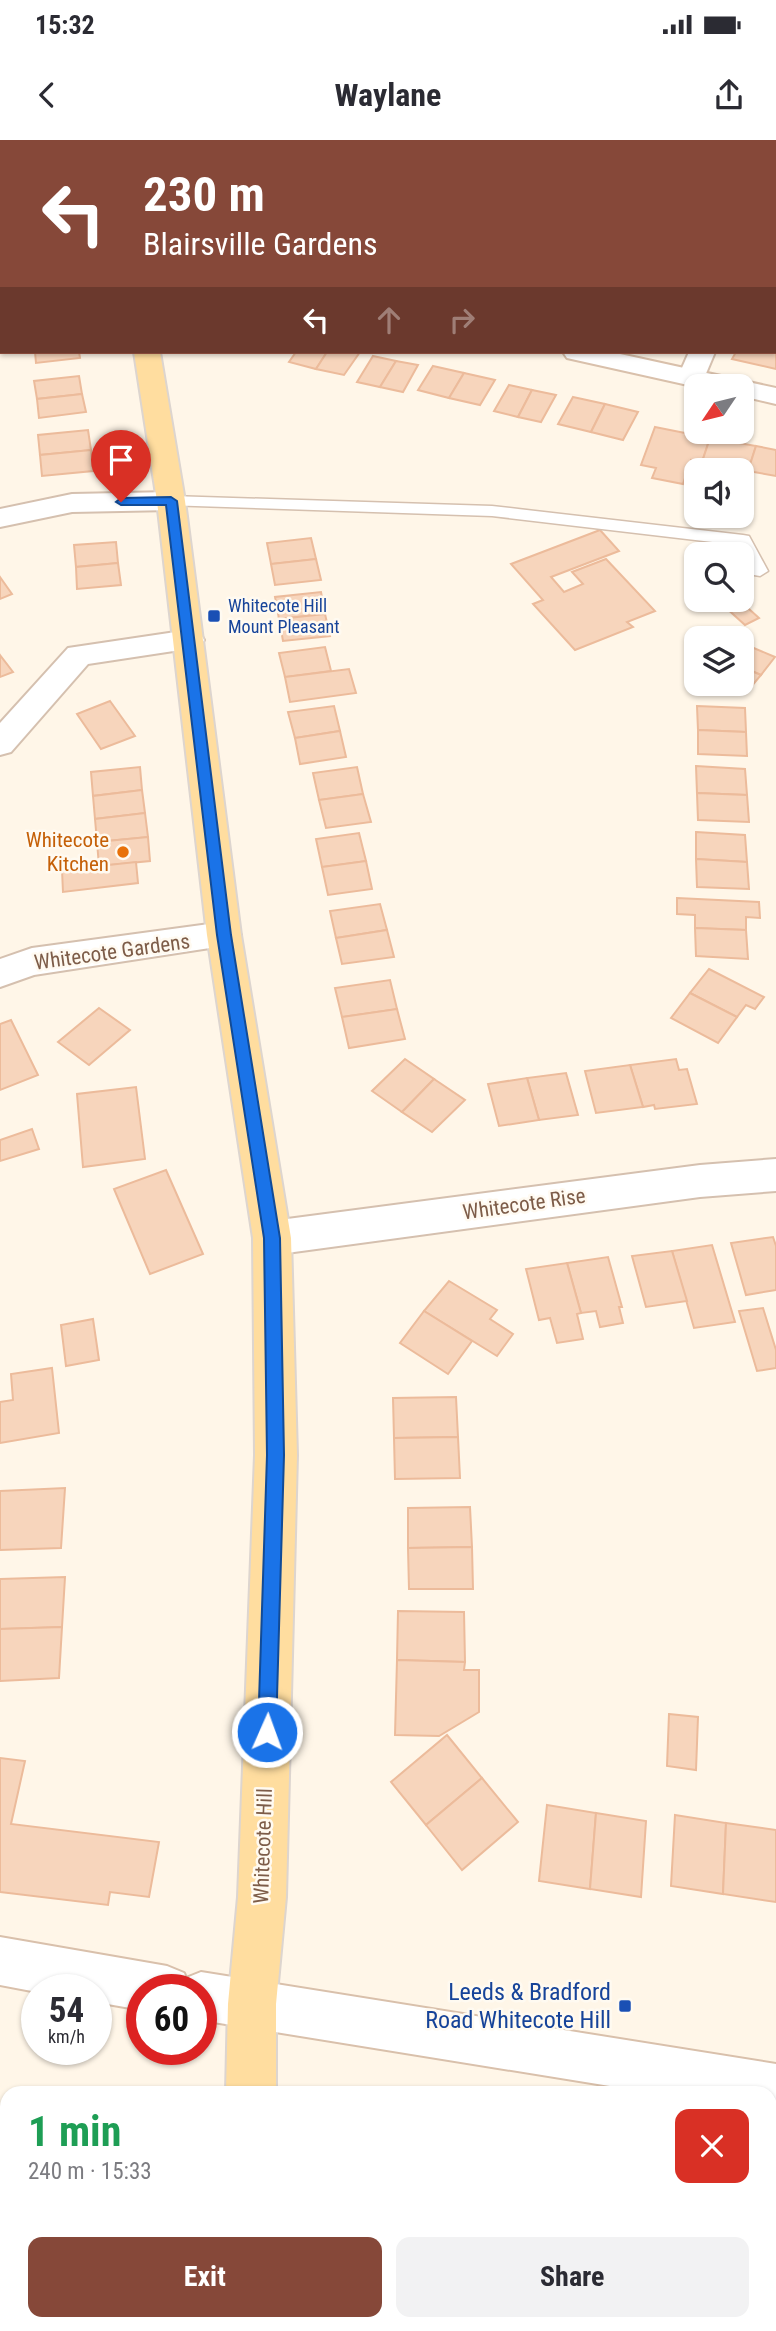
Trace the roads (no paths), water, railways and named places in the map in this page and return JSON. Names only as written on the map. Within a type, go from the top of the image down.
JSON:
[{"type":"main road","name":"Whitecote Hill","points":[[147,354],[171,501],[224,935],[272,1238],[276,1455],[262,1897],[252,2004],[251,2086]]},
{"type":"street","points":[[585,354],[684,375]]},
{"type":"street","points":[[693,374],[701,354]]},
{"type":"street","points":[[754,391],[776,396]]},
{"type":"street","points":[[0,519],[72,503],[171,501]]},
{"type":"street","points":[[0,744],[79,655],[189,640]]},
{"type":"street","name":"Whitecote Gardens","points":[[0,973],[32,962],[224,935]]},
{"type":"street","name":"Whitecote Rise","points":[[272,1238],[700,1181],[776,1175]]},
{"type":"street","points":[[0,1961],[126,1983]]},
{"type":"street","points":[[217,1999],[758,2086]]},
{"type":"lane","points":[[171,501],[334,503],[492,511],[743,540],[760,571]]},
{"type":"place","name":"Whitecote Hill Mount Pleasant","points":[[214,616]]},
{"type":"place","name":"Whitecote Kitchen","points":[[123,852]]},
{"type":"place","name":"Leeds & Bradford Road Whitecote Hill","points":[[625,2006]]}]
